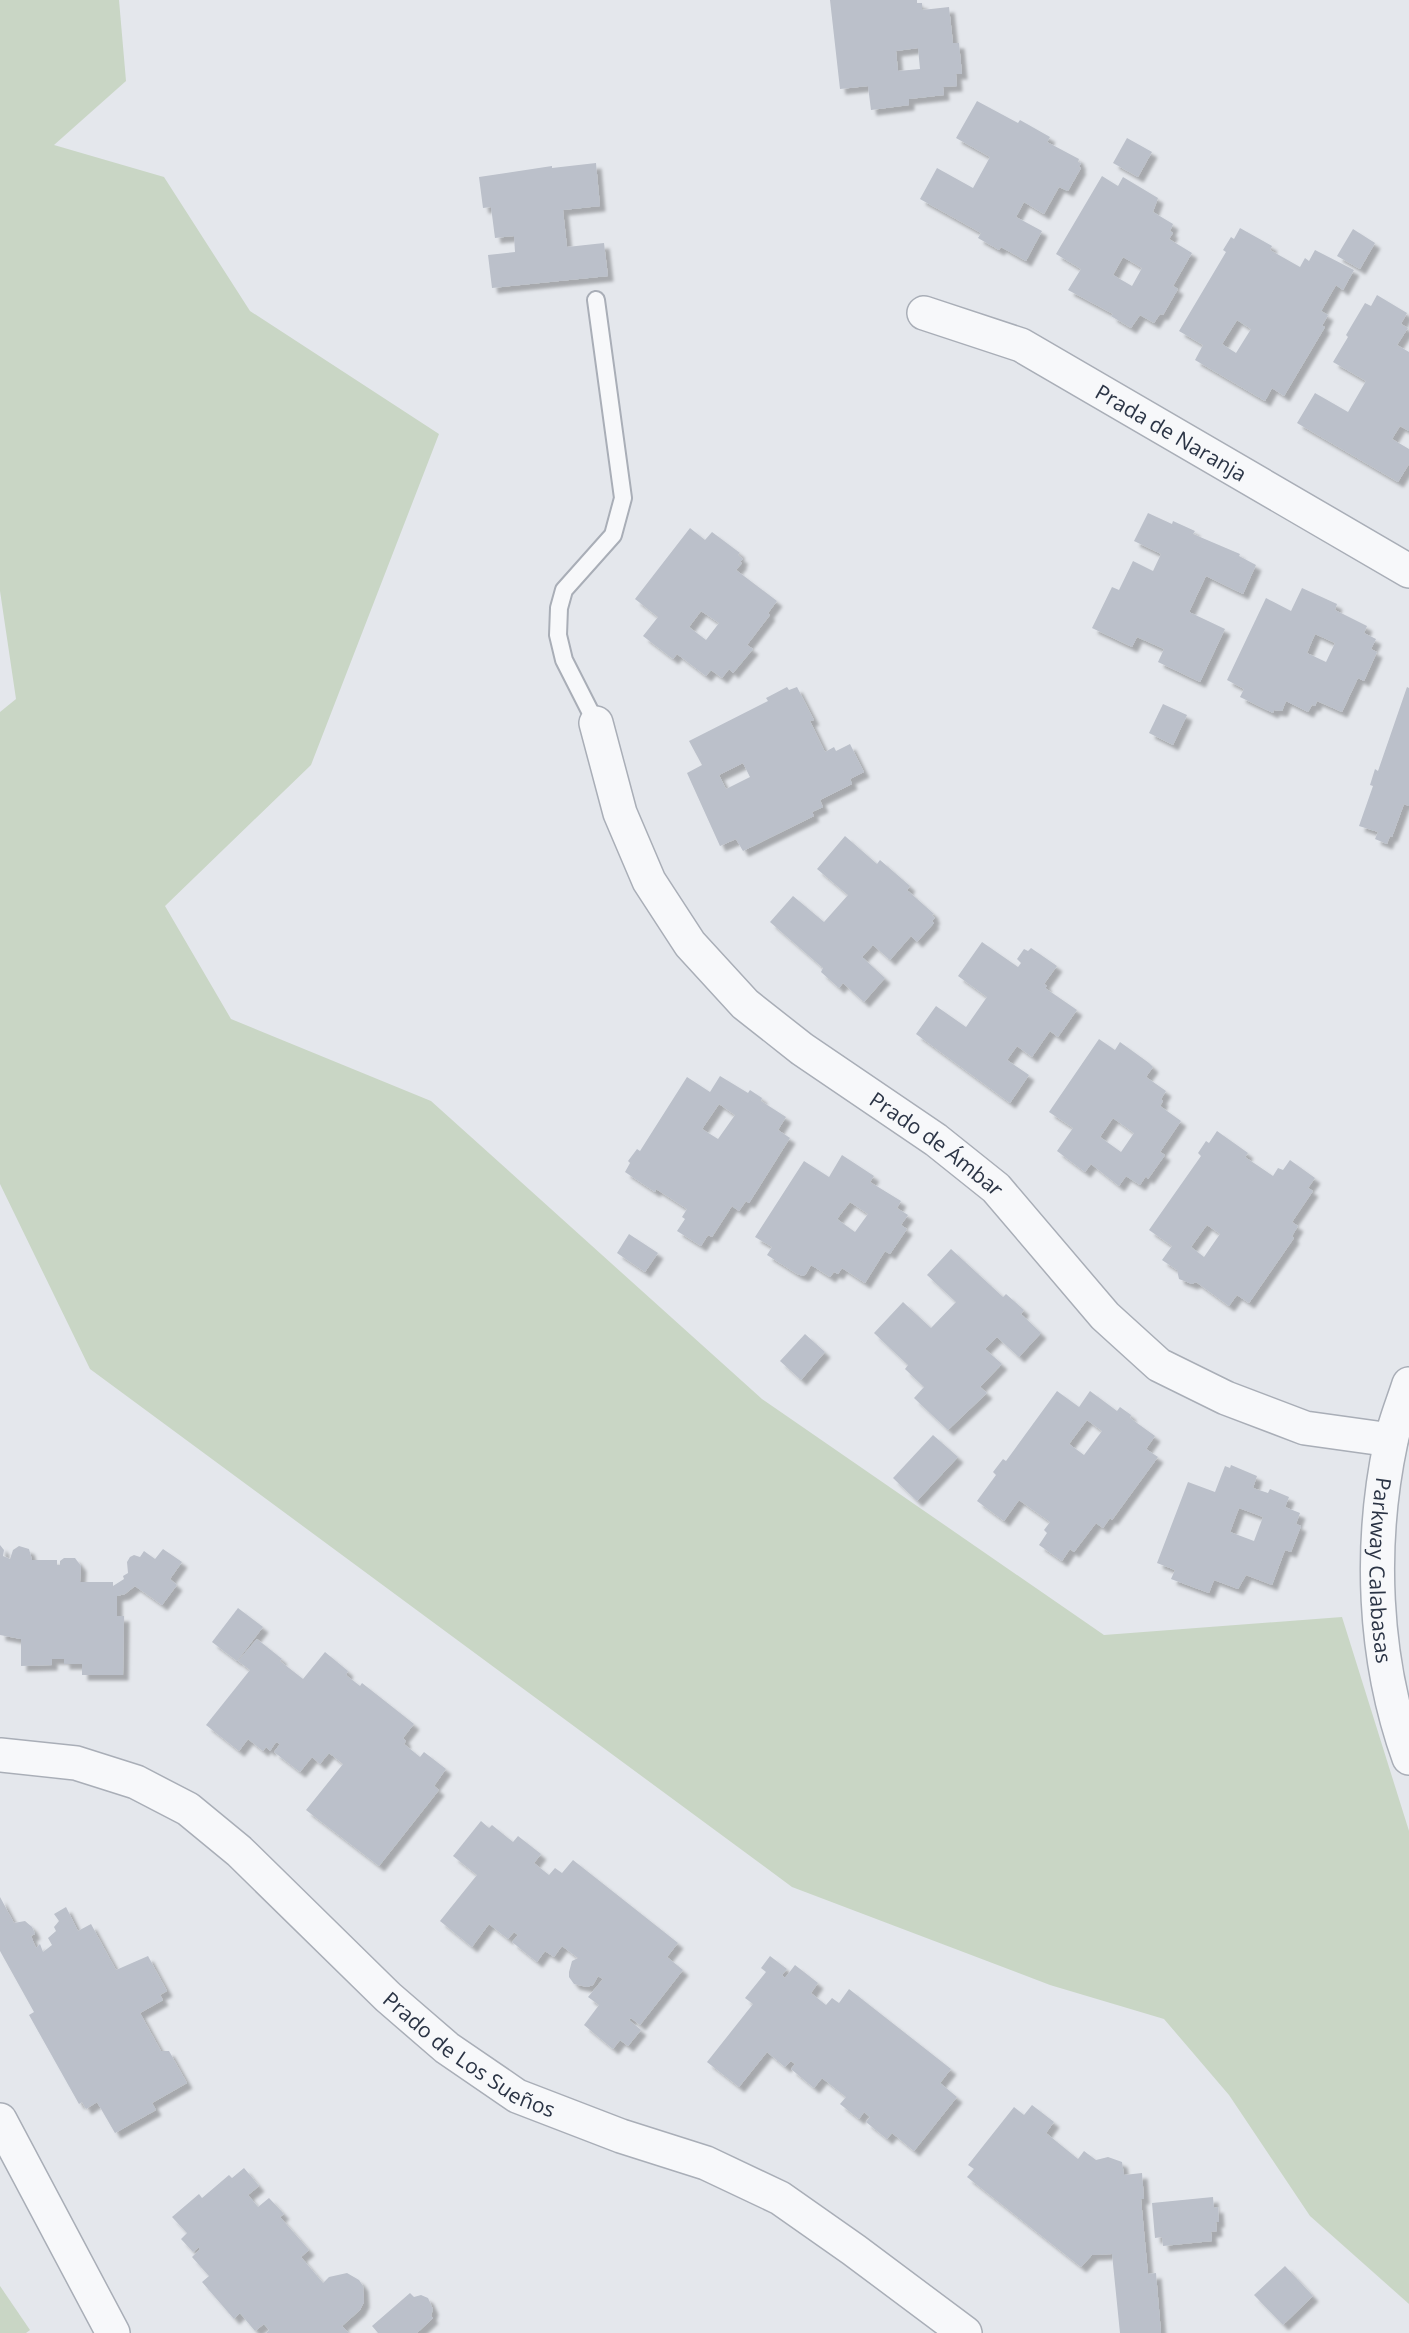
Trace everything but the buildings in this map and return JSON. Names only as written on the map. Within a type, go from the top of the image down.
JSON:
[{"type":"street","name":"Prada de Naranja","points":[[924,313],[1021,345],[1409,571]]},
{"type":"street","name":"Prado de Ámbar","points":[[596,723],[620,813],[649,881],[690,944],[745,1004],[802,1049],[936,1140],[996,1188],[1105,1316],[1160,1365],[1226,1398],[1305,1428],[1391,1440]]},
{"type":"street","name":"Parkway Calabasas","points":[[1409,1384],[1391,1440],[1377,1543],[1378,1610],[1398,1672],[1409,1758]]},
{"type":"street","name":"Prado de Los Sueños","points":[[0,1755],[76,1763],[136,1782],[188,1809],[239,1851],[397,2004],[447,2048],[517,2096],[621,2136],[706,2163],[780,2198],[965,2333]]},
{"type":"street","points":[[0,2120],[113,2333]]},
{"type":"lane","points":[[596,300],[623,498],[613,535],[564,590],[558,634],[564,660],[596,723]]},
{"type":"green space","points":[[0,0],[119,0],[126,81],[54,145],[164,177],[250,311],[439,434],[311,765],[165,906],[231,1019],[431,1101],[762,1399],[1104,1635],[1342,1617],[1409,1831],[1409,2304],[1310,2216],[1229,2095],[1164,2019],[1050,1985],[792,1887],[90,1369],[0,1184],[0,712],[16,699],[0,591]]},
{"type":"green space","points":[[0,2286],[30,2330],[26,2333],[0,2333]]}]
